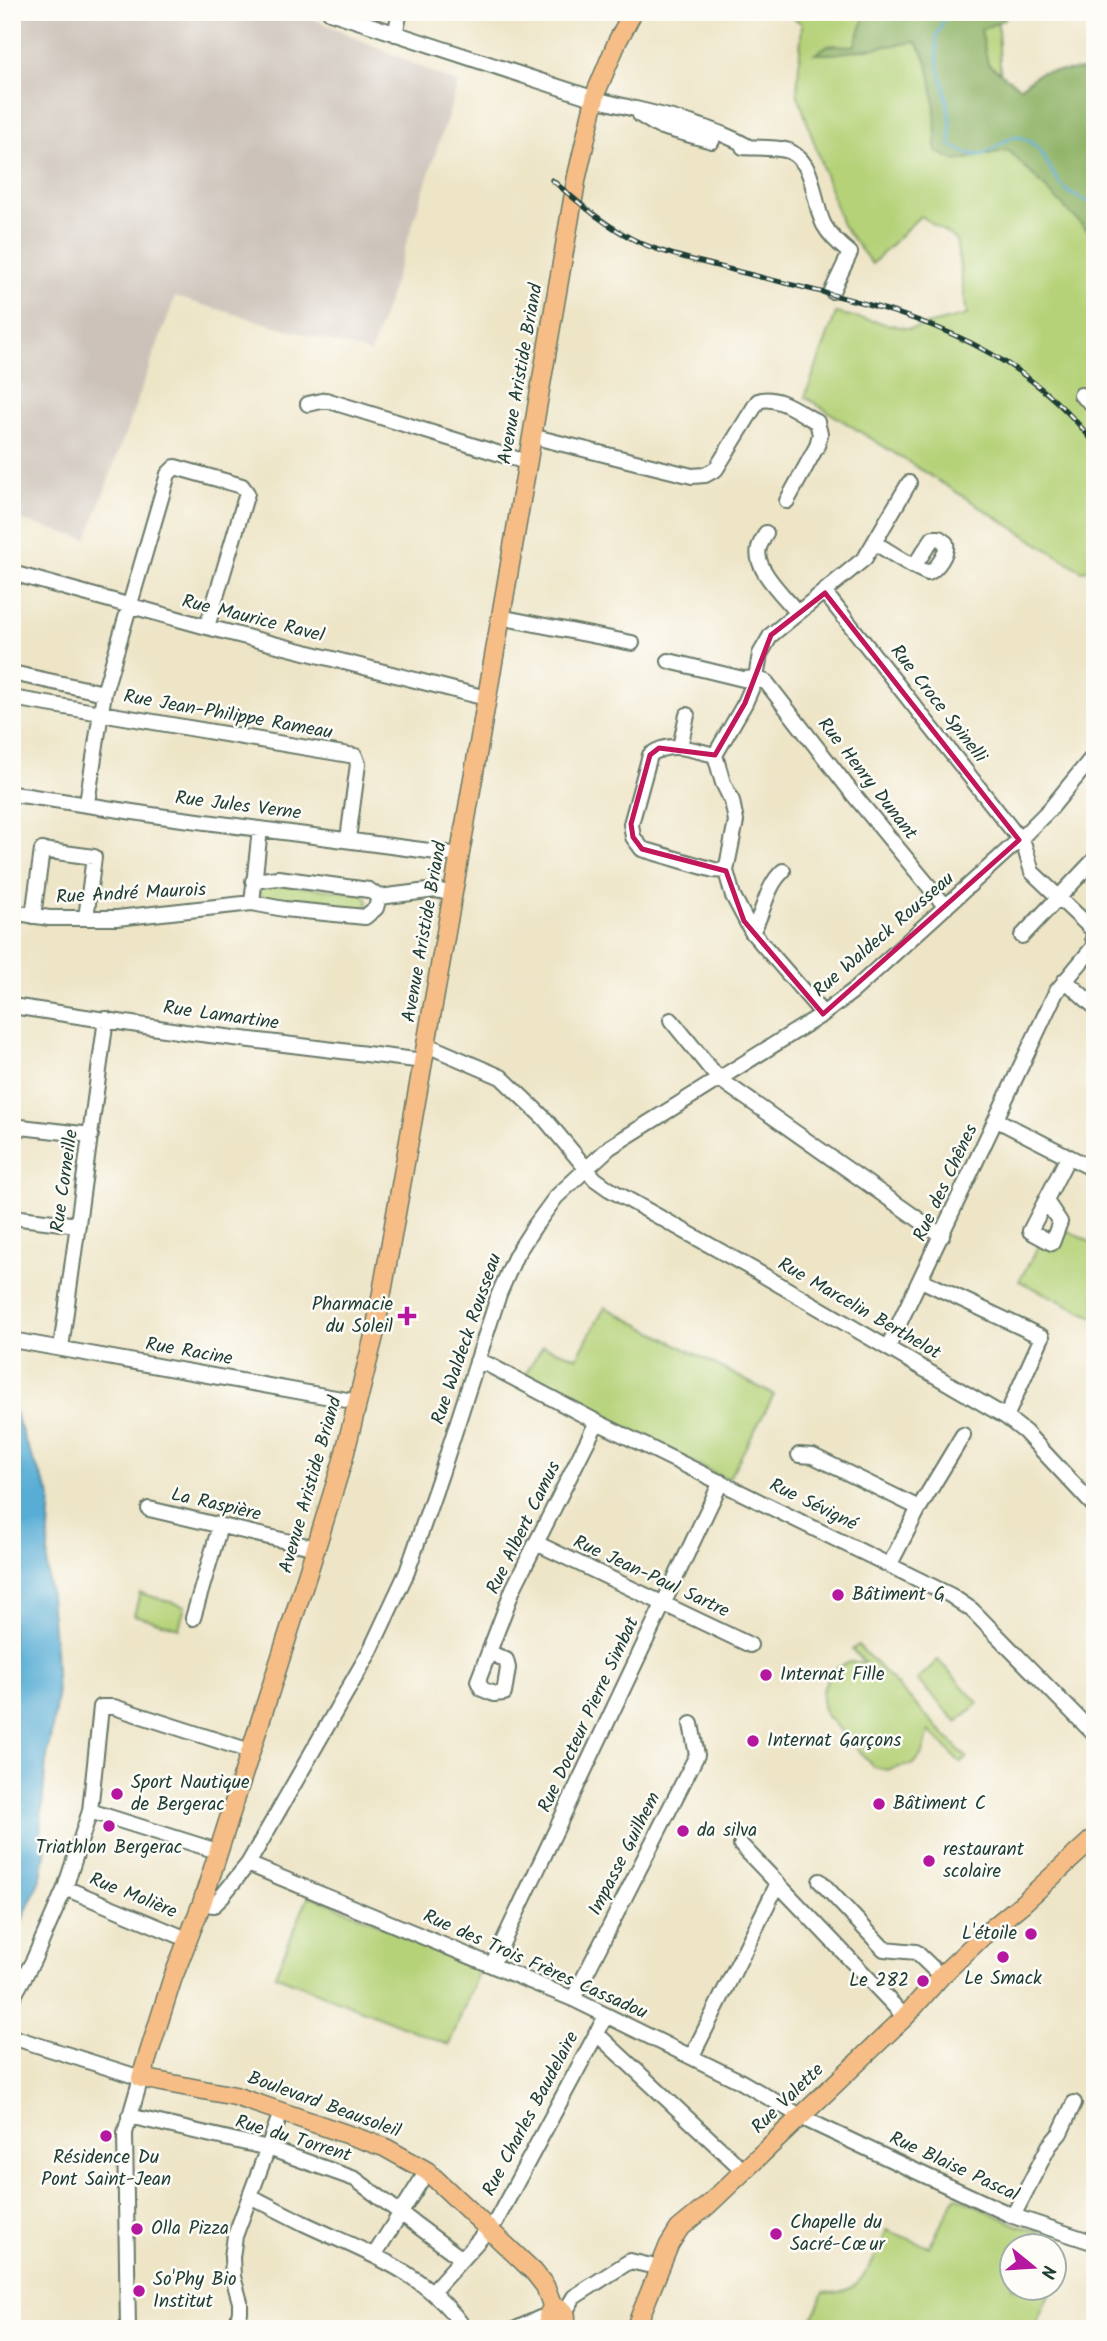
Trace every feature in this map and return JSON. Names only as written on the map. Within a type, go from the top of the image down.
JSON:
[{"type":"main road","name":"Avenue Aristide Briand","points":[[141,2078],[316,1549],[343,1460],[375,1332],[577,177],[595,99],[618,40],[633,12]]},
{"type":"main road","name":"Rue Valette","points":[[660,2268],[669,2245],[679,2230],[905,2017],[941,1976],[984,1935],[1095,1837]]},
{"type":"main road","name":"Rue Valette","points":[[924,1997],[947,1983],[991,1941],[1022,1904]]},
{"type":"main road","name":"Boulevard Beausoleil","points":[[141,2078],[235,2096],[384,2147],[427,2171],[534,2272],[545,2286],[561,2318]]},
{"type":"main road","points":[[635,2329],[660,2268]]},
{"type":"street","points":[[330,12],[595,99],[726,135],[749,147],[790,152],[807,166],[816,205],[825,227],[850,253],[832,291]]},
{"type":"street","points":[[395,34],[400,12]]},
{"type":"street","points":[[1080,395],[1095,406]]},
{"type":"street","points":[[531,436],[692,476],[705,475],[716,469],[758,401],[766,398],[778,401],[817,422],[820,434],[817,446],[787,501]]},
{"type":"street","points":[[308,404],[326,400],[526,462]]},
{"type":"street","points":[[87,803],[104,692],[168,474],[175,467],[242,486],[247,493],[207,627]]},
{"type":"street","points":[[823,1014],[752,932],[733,896],[726,871],[736,821],[732,801],[723,783],[715,755],[745,702],[755,678],[760,654],[771,635],[860,564],[909,483]]},
{"type":"street","points":[[766,533],[758,549],[758,561],[797,612]]},
{"type":"street","points":[[875,543],[914,566]]},
{"type":"street","name":"Rue Maurice Ravel","points":[[12,573],[207,627],[486,698]]},
{"type":"street","name":"Rue Croce Spinelli","points":[[825,593],[1024,845],[1032,873],[1095,932]]},
{"type":"street","points":[[499,617],[632,643]]},
{"type":"street","points":[[669,661],[743,679],[755,678]]},
{"type":"street","name":"Rue Jean-Philippe Rameau","points":[[12,673],[104,692]]},
{"type":"street","name":"Rue Henry Dunant","points":[[755,678],[766,682],[946,907]]},
{"type":"street","name":"Rue Jean-Philippe Rameau","points":[[12,698],[355,756],[358,764],[348,839]]},
{"type":"street","points":[[680,747],[687,715]]},
{"type":"street","points":[[715,755],[680,747],[659,748],[650,755],[631,824],[642,849],[655,855],[726,871]]},
{"type":"street","name":"Rue Waldeck Rousseau","points":[[201,1903],[214,1905],[248,1864],[370,1651],[407,1572],[499,1294],[516,1255],[556,1197],[610,1147],[823,1014],[853,991],[1019,840],[1051,808],[1095,754]]},
{"type":"street","name":"Rue Jules Verne","points":[[12,794],[460,855]]},
{"type":"street","points":[[251,903],[260,829]]},
{"type":"street","points":[[33,916],[42,850],[94,857],[86,918]]},
{"type":"street","points":[[1022,936],[1095,859]]},
{"type":"street","points":[[752,932],[775,878],[783,871]]},
{"type":"street","points":[[253,881],[278,878],[369,890],[379,897],[436,890],[453,894]]},
{"type":"street","name":"Rue André Maurois","points":[[12,912],[49,918],[117,918],[251,903],[365,917],[376,908],[379,897]]},
{"type":"street","points":[[1095,932],[1095,944]]},
{"type":"street","name":"Rue des Chênes","points":[[888,1348],[1056,992],[1095,944]]},
{"type":"street","points":[[1065,980],[1095,1007]]},
{"type":"street","name":"Rue Lamartine","points":[[12,1006],[265,1042],[425,1053],[501,1077],[545,1119],[587,1168]]},
{"type":"street","name":"Rue Corneille","points":[[61,1348],[106,1019]]},
{"type":"street","points":[[671,1020],[718,1078],[942,1236]]},
{"type":"street","points":[[997,1121],[1068,1157],[1093,1166]]},
{"type":"street","points":[[12,1126],[90,1135]]},
{"type":"street","points":[[1046,1201],[1068,1157]]},
{"type":"street","name":"Rue Marcelin Berthelot","points":[[587,1168],[595,1179],[609,1189],[1006,1417],[1025,1433],[1095,1507]]},
{"type":"street","points":[[12,1217],[78,1225]]},
{"type":"street","points":[[921,1280],[1042,1337],[1006,1417]]},
{"type":"street","name":"Rue Racine","points":[[12,1340],[358,1402]]},
{"type":"street","name":"Rue Sévigné","points":[[477,1361],[950,1595],[972,1610],[1095,1735]]},
{"type":"street","name":"Rue Albert Camus","points":[[489,1652],[513,1589],[597,1422]]},
{"type":"street","points":[[890,1564],[919,1508],[963,1435]]},
{"type":"street","points":[[799,1455],[813,1456],[919,1508]]},
{"type":"street","name":"Rue Docteur Pierre Simbat","points":[[492,1965],[721,1482]]},
{"type":"street","name":"La Raspière","points":[[149,1510],[316,1549]]},
{"type":"street","points":[[193,1618],[220,1526]]},
{"type":"street","name":"Rue Jean-Paul Sartre","points":[[536,1543],[750,1645]]},
{"type":"street","points":[[12,1998],[33,1961],[65,1888],[90,1811],[101,1707],[114,1707],[250,1751]]},
{"type":"street","name":"Impasse Guilhem","points":[[573,1999],[697,1755],[691,1724]]},
{"type":"street","points":[[90,1811],[217,1852]]},
{"type":"street","points":[[741,1845],[905,2017]]},
{"type":"street","name":"Rue des Trois Frères Cassadou","points":[[248,1864],[573,1999],[692,2056],[800,2117]]},
{"type":"street","points":[[820,1881],[884,1949],[916,1952],[941,1976]]},
{"type":"street","points":[[692,2056],[778,1883]]},
{"type":"street","name":"Rue Molière","points":[[65,1888],[187,1939]]},
{"type":"street","name":"Rue Charles Baudelaire","points":[[432,2292],[489,2230],[522,2175],[606,2015]]},
{"type":"street","points":[[596,2033],[744,2171]]},
{"type":"street","points":[[12,2037],[141,2078],[125,2133],[128,2329]]},
{"type":"street","points":[[1013,2216],[1074,2103]]},
{"type":"street","points":[[236,2329],[240,2302],[233,2277],[235,2235],[281,2113]]},
{"type":"street","name":"Rue du Torrent","points":[[129,2116],[268,2148],[355,2179],[462,2259]]},
{"type":"street","name":"Rue Blaise Pascal","points":[[800,2117],[1013,2216],[1095,2243]]},
{"type":"street","points":[[375,2254],[427,2171]]},
{"type":"street","points":[[250,2196],[375,2254],[432,2292],[447,2305],[465,2329]]},
{"type":"street","points":[[516,2329],[540,2318],[561,2318],[574,2297],[630,2261],[660,2268]]},
{"type":"highlighted area","points":[[825,593],[1019,840],[823,1014],[744,921],[726,871],[655,855],[642,849],[633,837],[631,824],[650,755],[659,748],[715,755],[745,703],[771,635]]},
{"type":"shaded area","points":[[12,12],[299,12],[458,84],[371,353],[175,297],[87,539],[12,518]]},
{"type":"green space","points":[[785,12],[997,12],[1001,83],[1095,167],[1095,568],[1082,571],[805,397],[836,313],[910,329],[967,315],[956,239],[920,216],[872,264],[842,225],[797,92],[802,24]]},
{"type":"green space","points":[[864,12],[1003,12],[1005,19],[981,30],[988,64],[1020,87],[1041,72],[1085,70],[1095,156],[1095,233],[1091,234],[1008,150],[956,161],[936,151],[931,79],[923,52],[916,42],[833,54],[815,54],[828,45],[854,46]]},
{"type":"green space","points":[[265,882],[362,894],[368,903],[361,912],[269,900],[258,892],[259,886]]},
{"type":"green space","points":[[1064,1229],[1092,1243],[1095,1239],[1095,1318],[1019,1281],[1040,1244],[1054,1251]]},
{"type":"green space","points":[[605,1307],[774,1395],[728,1480],[523,1377],[543,1346],[577,1357]]},
{"type":"green space","points":[[140,1593],[185,1606],[179,1628],[134,1615]]},
{"type":"green space","points":[[858,1645],[967,1758],[961,1763],[929,1731],[923,1753],[914,1764],[887,1770],[874,1767],[825,1714],[822,1701],[822,1692],[829,1675],[836,1668],[850,1662],[865,1662],[852,1650]]},
{"type":"green space","points":[[938,1660],[978,1703],[957,1722],[917,1680]]},
{"type":"green space","points":[[309,1895],[481,1965],[449,2045],[275,1975]]},
{"type":"green space","points":[[956,2196],[1019,2226],[1041,2232],[998,2232],[998,2302],[1046,2302],[1034,2329],[808,2329],[824,2292],[848,2289],[857,2283],[872,2264],[887,2230],[929,2247]]},
{"type":"water","points":[[12,1404],[26,1444],[51,1497],[47,1567],[57,1699],[46,1762],[40,1833],[46,1847],[41,1877],[12,1943]]},
{"type":"waterway","points":[[947,12],[936,38],[938,64],[951,125],[950,145],[969,154],[981,155],[1013,137],[1025,139],[1042,154],[1065,189],[1095,204]]},
{"type":"railway","points":[[1094,12],[1095,33]]},
{"type":"railway","points":[[552,180],[584,207],[643,244],[691,260],[888,310],[934,326],[978,347],[1020,372],[1059,404],[1095,444]]},
{"type":"place","name":"Pharmacie du Soleil","points":[[407,1316]]},
{"type":"place","name":"Bâtiment G","points":[[838,1595]]},
{"type":"place","name":"Internat Fille","points":[[766,1675]]},
{"type":"place","name":"Internat Garçons","points":[[753,1741]]},
{"type":"place","name":"Sport Nautique de Bergerac","points":[[117,1794]]},
{"type":"place","name":"Bâtiment C","points":[[879,1804]]},
{"type":"place","name":"Triathlon Bergerac","points":[[109,1826]]},
{"type":"place","name":"da silva","points":[[683,1831]]},
{"type":"place","name":"restaurant scolaire","points":[[929,1861]]},
{"type":"place","name":"L'étoile","points":[[1031,1934]]},
{"type":"place","name":"Le Smack","points":[[1003,1957]]},
{"type":"place","name":"Le 282","points":[[923,1981]]},
{"type":"place","name":"Résidence Du Pont Saint-Jean","points":[[106,2136]]},
{"type":"place","name":"Olla Pizza","points":[[137,2229]]},
{"type":"place","name":"Chapelle du Sacré-Cœur","points":[[776,2234]]},
{"type":"place","name":"So'Phy Bio Institut","points":[[139,2291]]}]
